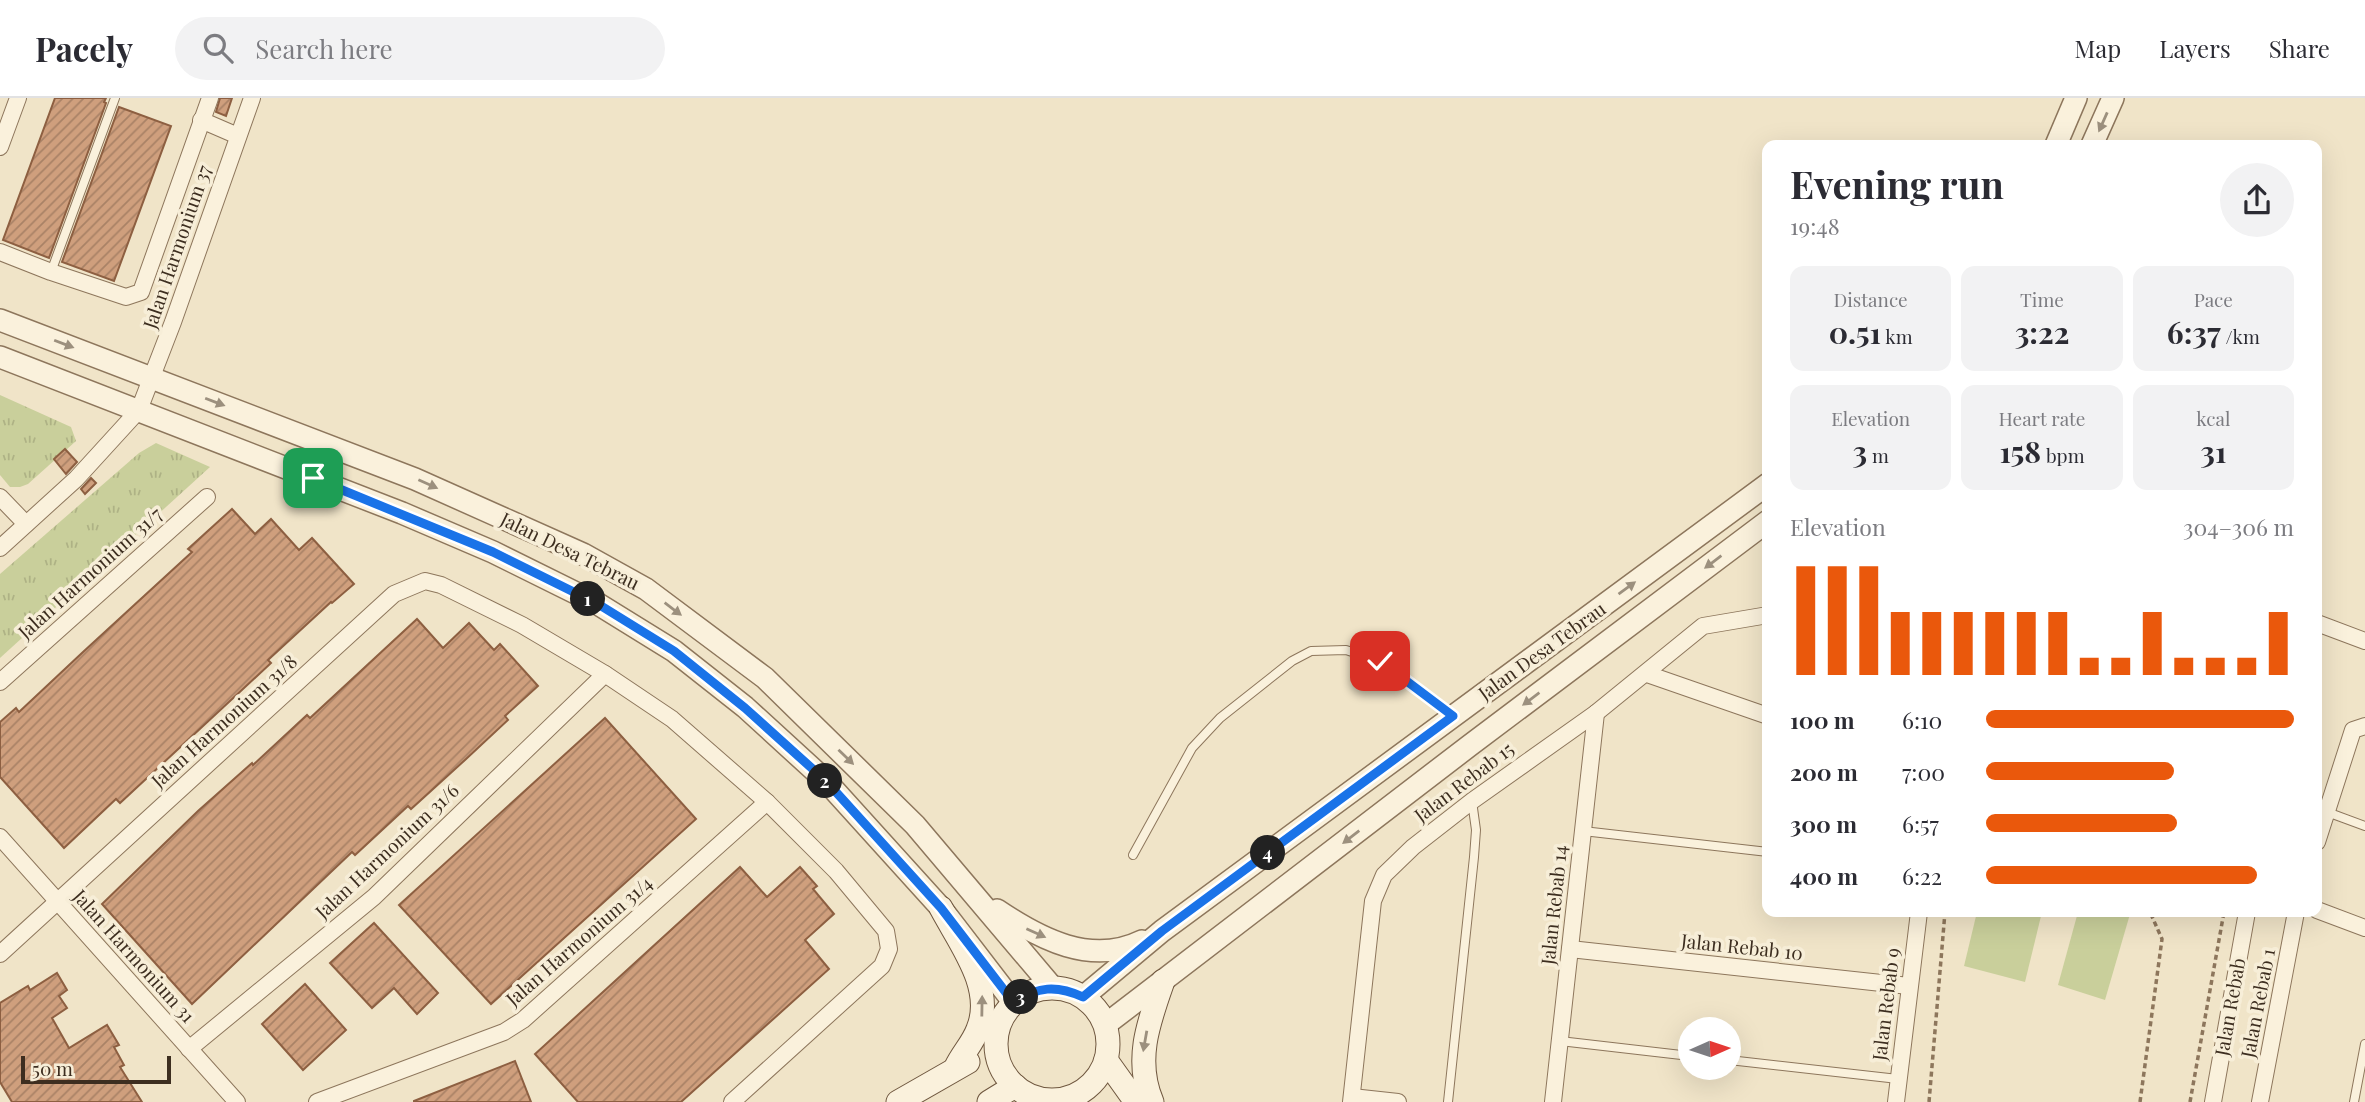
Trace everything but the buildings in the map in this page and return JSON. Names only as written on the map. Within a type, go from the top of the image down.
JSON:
[{"type":"main road","points":[[941,908],[966,955],[983,997],[982,1018],[977,1032],[956,1067]]},
{"type":"main road","points":[[1152,1102],[1144,1076],[1144,1041],[1163,981]]},
{"type":"main road","points":[[1053,988],[1069,990],[1083,997],[1092,1004],[1105,1025],[1108,1037],[1106,1060],[1087,1096],[1048,1100],[1025,1093],[1015,1086],[1000,1063],[996,1049],[1000,1024],[1014,1003],[1026,994],[1053,988]]},
{"type":"main road","points":[[898,1102],[956,1067],[996,1049]]},
{"type":"main road","points":[[1106,1060],[1136,1102]]},
{"type":"main road","points":[[989,1102],[1015,1086]]},
{"type":"street","points":[[0,147],[18,98]]},
{"type":"street","name":"Jalan Harmonium 37","points":[[139,410],[252,98]]},
{"type":"street","points":[[2058,140],[2076,98]]},
{"type":"street","points":[[2094,140],[2113,98]]},
{"type":"street","points":[[0,251],[51,272],[126,297],[141,292],[207,99]]},
{"type":"street","points":[[201,120],[238,136]]},
{"type":"street","name":"Jalan Desa Tebrau","points":[[0,320],[415,479],[583,554],[646,589],[765,678],[915,825],[1053,988]]},
{"type":"street","name":"Jalan Desa Tebrau","points":[[0,357],[459,537],[608,610],[674,651],[755,717],[826,781],[941,908],[1014,1003]]},
{"type":"street","points":[[0,548],[76,479],[139,410]]},
{"type":"street","name":"Jalan Desa Tebrau","points":[[1083,997],[1162,931],[1762,488]]},
{"type":"street","points":[[0,497],[26,524]]},
{"type":"street","name":"Jalan Harmonium 31/7","points":[[0,681],[207,497]]},
{"type":"street","name":"Jalan Desa Tebrau","points":[[1105,1025],[1762,526]]},
{"type":"street","name":"Jalan Harmonium 31/8","points":[[0,954],[394,594],[425,582],[441,585],[522,625],[605,674]]},
{"type":"street","name":"Jalan Rebab 15","points":[[1351,1099],[1373,901],[1384,875],[1413,847],[1596,713],[1703,626],[1762,616]]},
{"type":"street","points":[[2322,625],[2365,641]]},
{"type":"street","points":[[605,674],[672,719],[766,802],[836,871],[886,932],[889,949],[882,966],[732,1102]]},
{"type":"street","name":"Jalan Harmonium 31/6","points":[[189,1049],[374,897],[605,674]]},
{"type":"street","points":[[1647,674],[1762,714]]},
{"type":"street","name":"Jalan Rebab 14","points":[[1553,1102],[1596,713]]},
{"type":"street","points":[[2322,827],[2359,728]]},
{"type":"street","name":"Jalan Harmonium 31/4","points":[[317,1102],[504,1032],[523,1020],[766,802]]},
{"type":"street","name":"Jalan Harmonium 31","points":[[0,837],[237,1102]]},
{"type":"street","points":[[978,898],[1026,929],[1089,951],[1121,949],[1162,931]]},
{"type":"street","points":[[2322,912],[2365,928]]},
{"type":"street","name":"Jalan Rebab 9","points":[[1896,1102],[1918,917]]},
{"type":"street","name":"Jalan Rebab","points":[[2213,1102],[2245,917]]},
{"type":"street","name":"Jalan Rebab 1","points":[[2260,1102],[2295,917]]},
{"type":"street","name":"Jalan Rebab 10","points":[[1570,949],[1909,986]]},
{"type":"street","points":[[1351,1099],[1398,1102]]},
{"type":"lane","points":[[51,272],[115,98]]},
{"type":"lane","points":[[1133,855],[1192,748],[1220,718],[1292,662],[1311,651],[1346,650],[1380,661],[1453,716]]},
{"type":"lane","points":[[1448,1102],[1474,858],[1476,830],[1472,802]]},
{"type":"lane","points":[[2327,812],[2365,826]]},
{"type":"lane","points":[[1583,831],[1762,851]]},
{"type":"lane","points":[[1560,1041],[1678,1055]]},
{"type":"lane","points":[[2354,1102],[2365,1044]]},
{"type":"lane","points":[[1741,1061],[1898,1079]]},
{"type":"path","points":[[1929,1102],[1945,917]]},
{"type":"path","points":[[2140,1102],[2162,939],[2152,917]]},
{"type":"path","points":[[2190,1102],[2223,917]]},
{"type":"green space","points":[[0,395],[71,427],[76,441],[28,484],[20,487],[10,487],[0,475]]},
{"type":"green space","points":[[156,443],[210,467],[0,658],[0,574],[139,453]]},
{"type":"green space","points":[[1976,917],[2041,917],[2025,982],[1964,966]]},
{"type":"green space","points":[[2077,917],[2129,917],[2105,1000],[2058,985]]},
{"type":"route","points":[[313,478],[493,552],[598,604],[674,651],[745,708],[826,781],[941,908],[1014,1003],[1039,989],[1069,990],[1083,997],[1162,931],[1453,716],[1380,661]]}]
